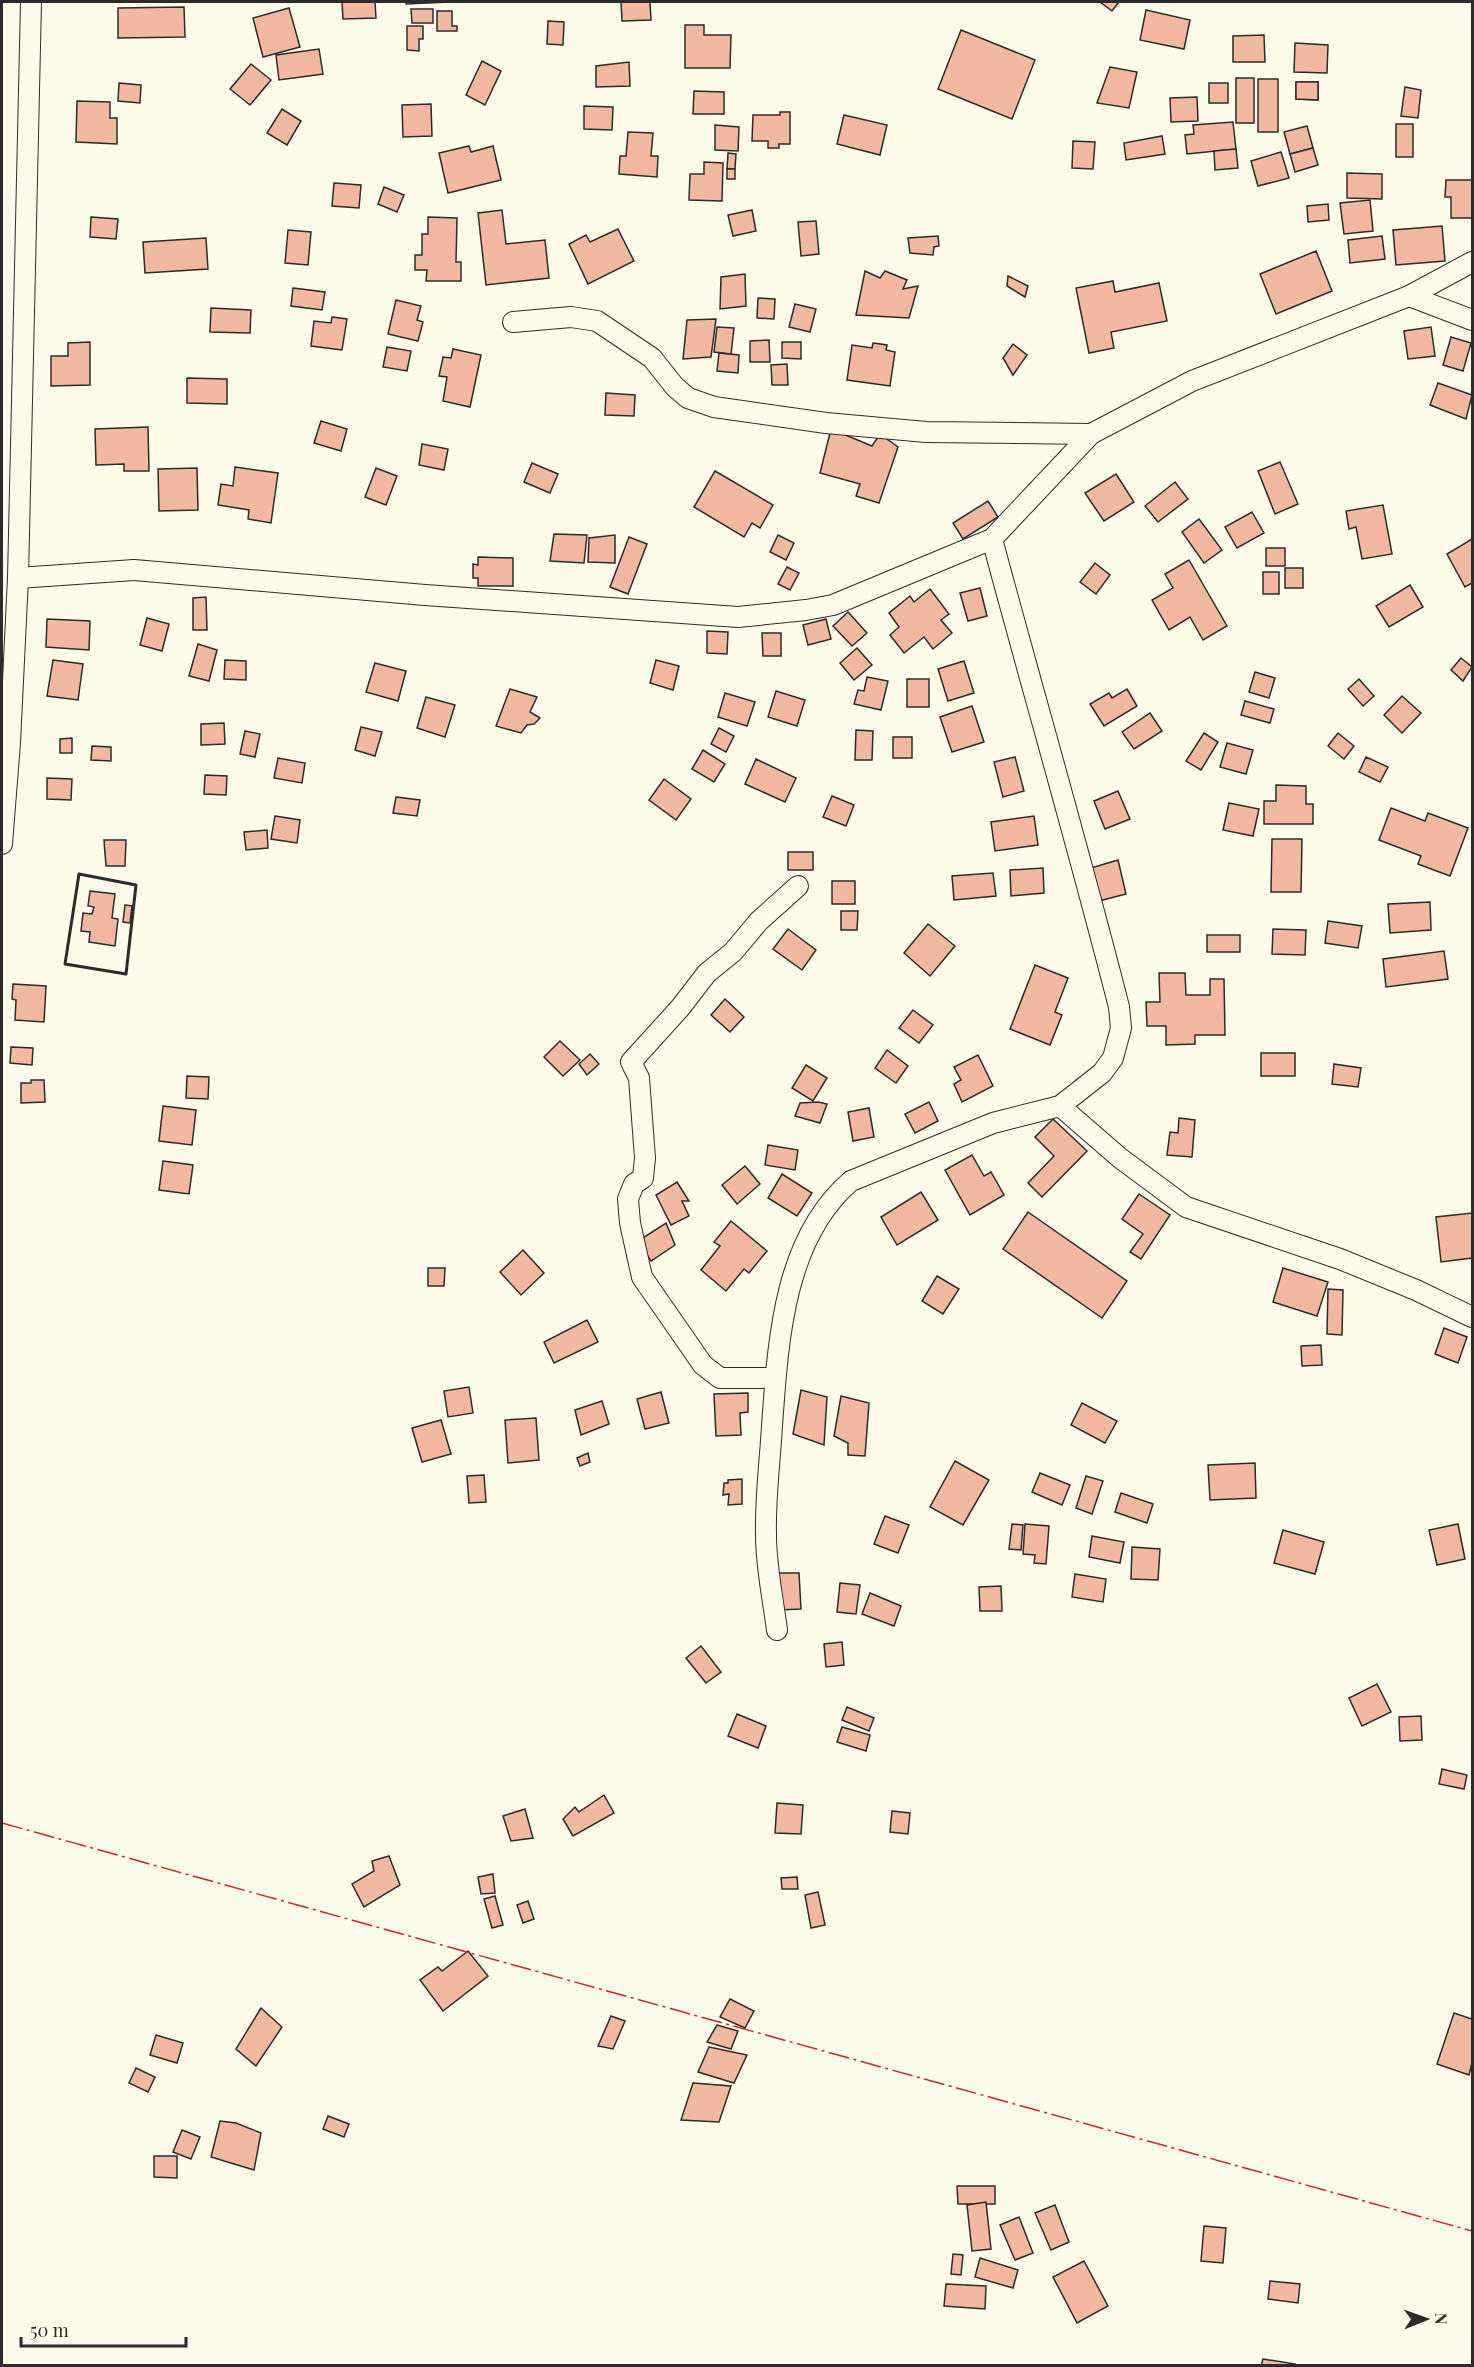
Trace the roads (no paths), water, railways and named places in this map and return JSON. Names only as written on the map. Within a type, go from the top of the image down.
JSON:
[{"type":"street","points":[[2,843],[10,743],[8,659],[18,578],[31,2]]},
{"type":"street","points":[[18,578],[134,570],[425,595],[738,617],[833,605],[992,539],[1091,434],[1192,381],[1409,296],[1473,262]]},
{"type":"street","points":[[1409,296],[1473,320]]},
{"type":"street","points":[[513,322],[571,317],[597,321],[652,358],[675,387],[688,398],[714,407],[826,423],[926,432],[1091,434]]},
{"type":"street","points":[[777,1630],[766,1537],[766,1486],[775,1378],[781,1336],[798,1262],[818,1217],[833,1196],[851,1181],[993,1123],[1059,1106],[1102,1073],[1113,1058],[1121,1028],[1119,1007],[1072,825],[1022,653],[992,539]]},
{"type":"street","points":[[775,1378],[720,1378],[703,1365],[642,1277],[630,1223],[628,1199],[634,1184],[643,1178],[645,1158],[639,1078],[631,1062],[680,1008],[707,973],[733,952],[759,921],[798,886]]},
{"type":"street","points":[[1059,1106],[1120,1158],[1186,1207],[1340,1259],[1416,1290],[1473,1317]]}]
